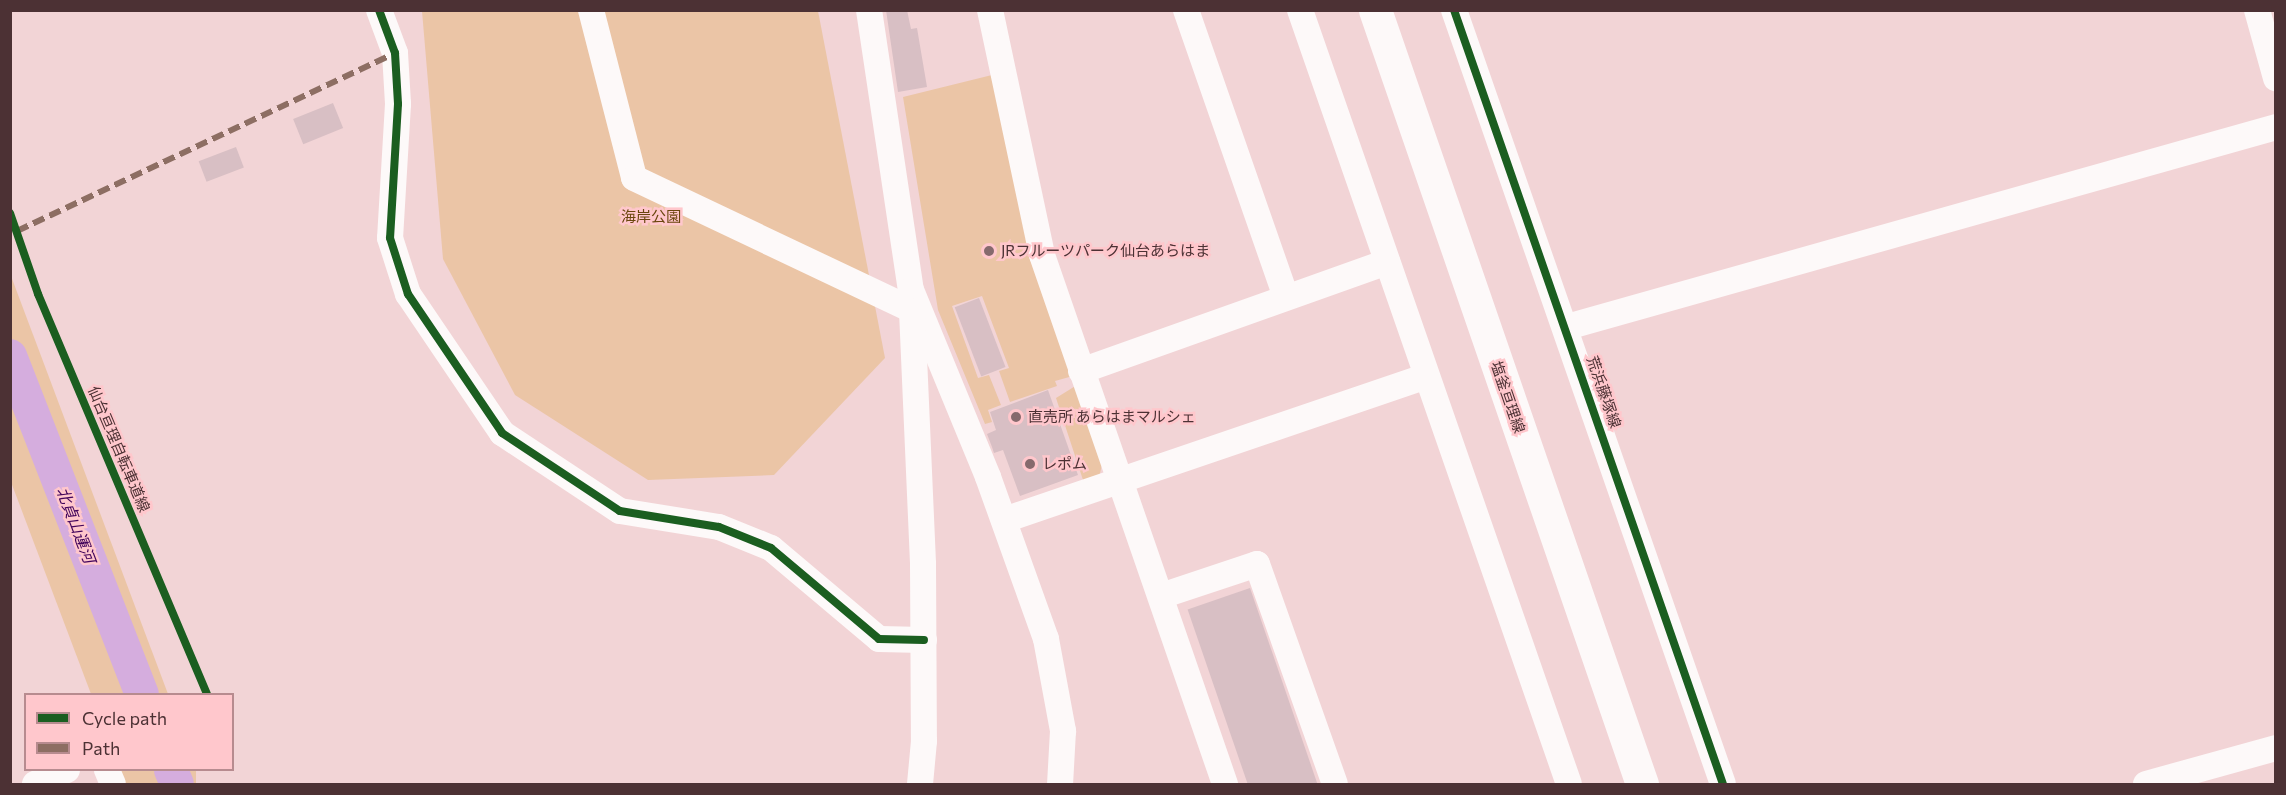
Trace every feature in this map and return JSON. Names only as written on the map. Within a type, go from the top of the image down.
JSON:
[{"type":"main road","name":"塩釜亘理線","points":[[1375,10],[1641,784]]},
{"type":"street","points":[[379,10],[395,52],[398,104],[390,238],[408,294],[502,433],[620,510],[719,526],[771,548],[879,639],[924,640]]},
{"type":"street","points":[[591,10],[634,178],[911,300],[1004,520],[1030,590],[1055,677],[1063,731],[1060,784]]},
{"type":"street","points":[[869,10],[911,300],[924,640],[924,741],[920,784]]},
{"type":"street","points":[[1186,10],[1286,297]]},
{"type":"street","points":[[1300,10],[1569,784]]},
{"type":"street","name":"荒浜藤塚線","points":[[1454,10],[1567,327],[1723,784]]},
{"type":"street","points":[[2257,10],[2276,78]]},
{"type":"street","points":[[998,13],[1042,255],[1080,371],[1161,596],[1223,784]]},
{"type":"street","points":[[1567,327],[2276,128]]},
{"type":"street","points":[[1080,371],[1387,262]]},
{"type":"street","points":[[1004,520],[1426,376]]},
{"type":"street","points":[[1161,596],[1257,564],[1335,784]]},
{"type":"street","points":[[2146,784],[2276,748]]},
{"type":"street","points":[[35,784],[65,771]]},
{"type":"green space","name":"海岸公園","points":[[422,11],[818,11],[885,358],[774,475],[648,480],[515,395],[443,259]]},
{"type":"green space","points":[[992,75],[1073,376],[1055,381],[1057,386],[1010,402],[999,371],[1009,368],[982,296],[952,306],[978,378],[989,375],[1001,405],[988,410],[992,422],[985,424],[938,310],[903,97]]},
{"type":"green space","points":[[10,276],[168,693],[91,693],[11,482]]},
{"type":"green space","points":[[1077,385],[1103,460],[1099,478],[1084,483],[1056,398]]},
{"type":"green space","points":[[120,771],[196,771],[196,784],[120,784]]},
{"type":"building","points":[[886,10],[907,10],[911,29],[917,28],[927,87],[898,92]]},
{"type":"building","points":[[333,103],[343,128],[303,144],[293,119]]},
{"type":"building","points":[[236,147],[244,168],[207,182],[199,161]]},
{"type":"building","points":[[979,298],[1006,367],[981,376],[955,307]]},
{"type":"building","points":[[1048,390],[1078,475],[1020,496],[1003,450],[994,453],[987,434],[996,430],[990,412]]},
{"type":"building","points":[[1250,588],[1317,784],[1248,784],[1188,609]]},
{"type":"waterway","name":"北貞山運河","points":[[10,356],[142,693]]},
{"type":"waterway","name":"北貞山運河","points":[[171,771],[177,784]]},
{"type":"marked path","points":[[17,231],[395,53]]},
{"type":"cycle path","points":[[379,10],[395,53],[398,104],[390,238],[408,294],[502,433],[620,511],[719,527],[771,548],[879,639],[924,640]]},
{"type":"cycle path","points":[[1454,10],[1723,784]]},
{"type":"cycle path","name":"仙台亘理自転車道線","points":[[10,213],[38,294],[207,693]]},
{"type":"place","name":"JRフルーツパーク仙台あらはま","points":[[989,251]]},
{"type":"place","name":"直売所 あらはまマルシェ","points":[[1016,417]]},
{"type":"place","name":"レポム","points":[[1030,464]]}]
